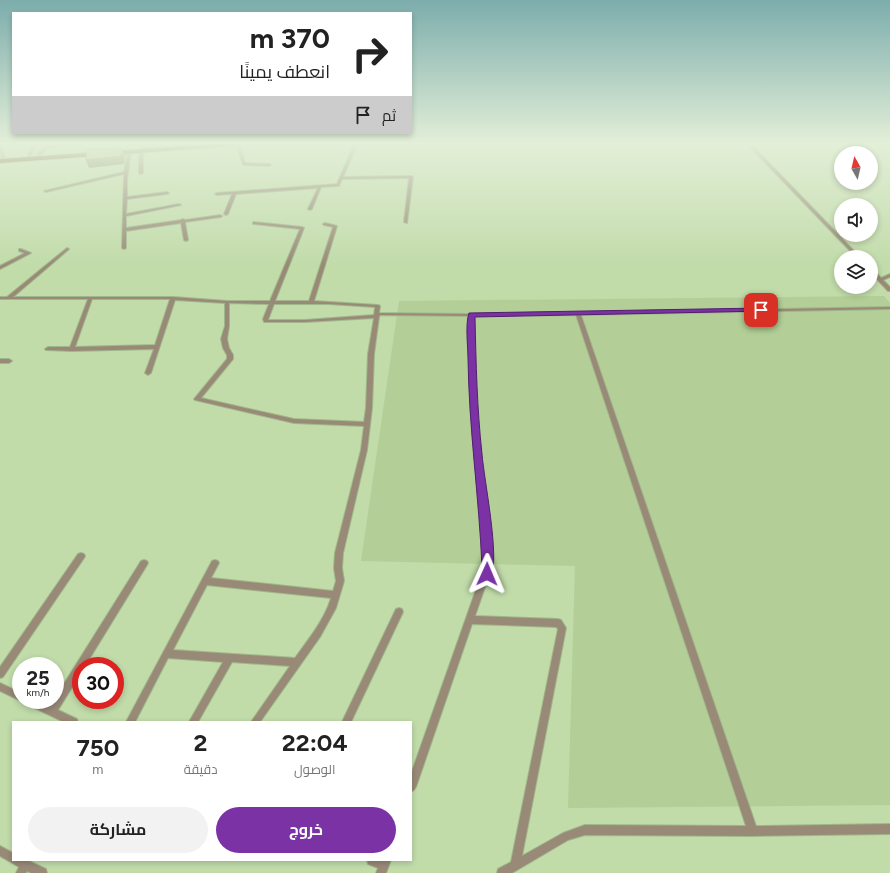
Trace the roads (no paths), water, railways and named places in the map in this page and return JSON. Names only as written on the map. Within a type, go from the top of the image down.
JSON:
[{"type":"street","points":[[46,191],[74,185]]},
{"type":"street","points":[[124,248],[126,185]]},
{"type":"street","points":[[217,194],[338,185]]},
{"type":"street","points":[[406,222],[410,185]]},
{"type":"street","points":[[788,185],[851,250]]},
{"type":"street","points":[[310,209],[320,186]]},
{"type":"street","points":[[125,198],[167,193]]},
{"type":"street","points":[[226,214],[234,193]]},
{"type":"street","points":[[125,215],[179,205]]},
{"type":"street","points":[[124,230],[183,220],[220,216]]},
{"type":"street","points":[[183,220],[186,240]]},
{"type":"street","points":[[254,223],[302,228],[265,319],[269,322],[378,315],[471,315],[890,308]]},
{"type":"street","points":[[311,303],[335,226],[325,224]]},
{"type":"street","points":[[8,298],[67,249]]},
{"type":"street","points":[[0,268],[29,253],[20,250]]},
{"type":"street","points":[[890,275],[880,280],[890,290]]},
{"type":"street","points":[[0,298],[173,298],[227,302],[311,303],[377,306],[378,315],[371,354],[364,450],[339,553],[338,568],[340,581],[336,595],[317,634],[256,721]]},
{"type":"street","points":[[148,373],[173,298]]},
{"type":"street","points":[[72,348],[90,299]]},
{"type":"street","points":[[227,302],[227,326],[224,340],[226,348],[230,354],[230,359],[197,399],[294,421],[367,424]]},
{"type":"street","points":[[578,313],[752,831]]},
{"type":"street","points":[[412,784],[488,567],[485,513],[477,455],[473,404],[471,315]]},
{"type":"street","points":[[48,349],[156,347]]},
{"type":"street","points":[[0,361],[9,361]]},
{"type":"street","points":[[0,674],[81,556]]},
{"type":"street","points":[[131,721],[215,563]]},
{"type":"street","points":[[52,712],[144,564]]},
{"type":"street","points":[[205,581],[336,595]]},
{"type":"street","points":[[346,721],[400,612]]},
{"type":"street","points":[[469,620],[558,623],[562,628],[515,866]]},
{"type":"street","points":[[166,654],[297,662]]},
{"type":"street","points":[[194,721],[230,658]]},
{"type":"street","points":[[0,687],[12,693]]},
{"type":"street","points":[[46,709],[72,721]]},
{"type":"street","points":[[502,873],[566,836],[585,830],[752,831],[890,828]]},
{"type":"street","points":[[0,851],[12,857]]},
{"type":"street","points":[[374,861],[384,866]]},
{"type":"street","points":[[21,866],[42,873]]}]
